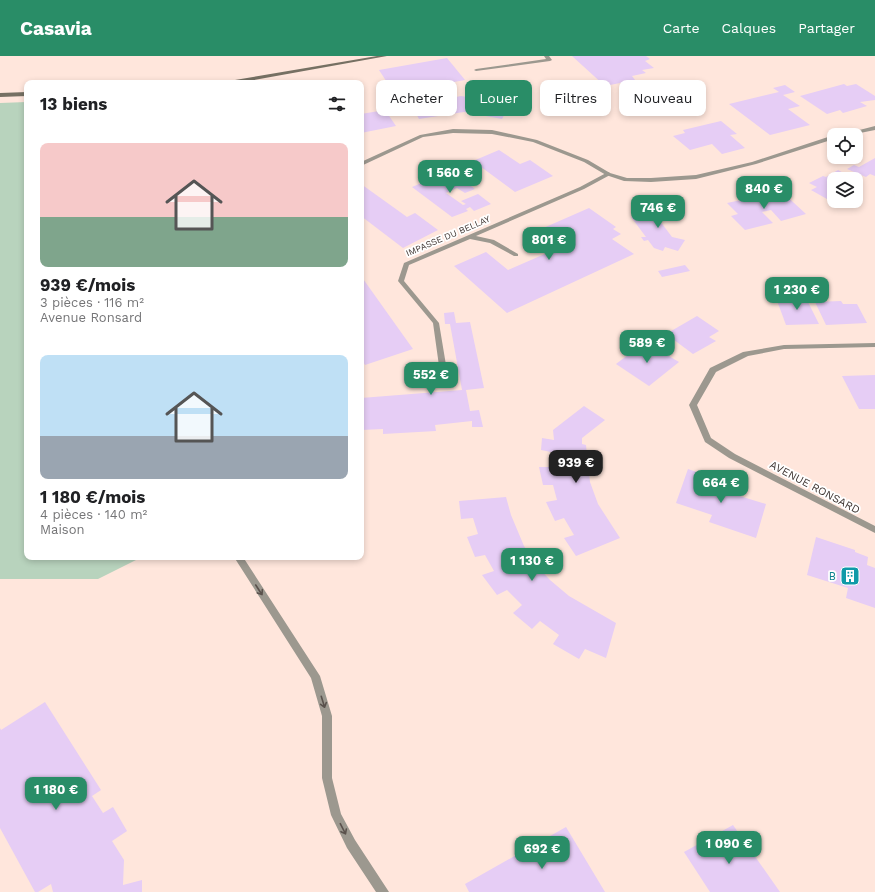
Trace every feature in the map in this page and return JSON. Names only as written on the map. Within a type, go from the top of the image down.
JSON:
[{"type":"street","points":[[247,80],[385,56]]},
{"type":"street","points":[[476,70],[550,60],[546,56]]},
{"type":"street","points":[[0,95],[24,94]]},
{"type":"street","points":[[863,131],[875,128]]},
{"type":"street","points":[[364,163],[422,136],[453,131],[492,132],[535,141],[586,161],[608,174],[626,180],[651,180],[696,177],[754,163],[827,139]]},
{"type":"street","name":"IMPASSE DU BELLAY","points":[[443,371],[436,323],[401,281],[406,264],[582,188],[608,174]]},
{"type":"street","points":[[470,237],[492,241],[516,255]]},
{"type":"street","name":"AVENUE RONSARD","points":[[875,345],[784,347],[746,354],[713,370],[693,405],[708,440],[732,456],[875,530]]},
{"type":"street","points":[[240,560],[315,676],[327,716],[327,778],[336,815],[351,844],[382,892]]},
{"type":"green space","points":[[24,102],[24,560],[136,560],[98,579],[0,579],[0,103]]},
{"type":"building","points":[[572,56],[646,56],[650,59],[645,61],[654,68],[642,70],[646,73],[632,76],[635,80],[619,80],[619,83],[611,85],[611,80],[598,80]]},
{"type":"building","points":[[447,58],[465,80],[457,81],[457,80],[386,80],[379,70]]},
{"type":"building","points":[[844,84],[847,86],[856,84],[875,96],[875,100],[860,102],[867,106],[843,113],[840,110],[827,114],[800,96]]},
{"type":"building","points":[[785,85],[795,92],[783,95],[800,106],[788,109],[810,125],[770,135],[729,104],[779,92],[773,88]]},
{"type":"building","points":[[457,97],[465,97],[465,112],[457,113]]},
{"type":"building","points":[[376,112],[376,116],[389,116],[396,126],[364,132],[364,114]]},
{"type":"building","points":[[417,116],[438,116],[419,119]]},
{"type":"building","points":[[486,116],[504,116],[502,119]]},
{"type":"building","points":[[721,121],[737,134],[730,135],[745,148],[722,154],[712,144],[690,150],[673,136],[685,133],[683,130]]},
{"type":"building","points":[[499,150],[520,164],[530,160],[553,176],[515,192],[473,161]]},
{"type":"building","points":[[875,158],[875,176],[870,174],[866,177],[863,176],[863,172],[854,172],[847,169],[854,165],[859,167]]},
{"type":"building","points":[[450,171],[475,189],[465,193],[457,188],[446,193],[463,205],[466,204],[461,201],[478,194],[491,204],[474,211],[470,207],[466,209],[468,211],[452,217],[412,187]]},
{"type":"building","points":[[823,176],[826,177],[827,199],[811,190],[817,187],[809,183]]},
{"type":"building","points":[[364,186],[407,217],[415,213],[438,230],[403,248],[364,218]]},
{"type":"building","points":[[781,191],[806,214],[781,221],[771,210],[762,212],[773,223],[745,230],[731,216],[738,214],[727,203],[746,199],[748,201],[757,199],[754,197]]},
{"type":"building","points":[[589,208],[616,227],[613,229],[621,234],[612,239],[634,254],[507,313],[454,266],[486,252],[508,270],[547,253],[525,236]]},
{"type":"building","points":[[668,208],[677,218],[660,221],[672,237],[685,240],[678,251],[665,247],[663,251],[654,248],[648,240],[644,241],[641,237],[646,237],[631,217],[642,215],[641,213]]},
{"type":"building","points":[[685,265],[690,271],[662,277],[658,271]]},
{"type":"building","points":[[364,280],[413,349],[365,365],[364,363]]},
{"type":"building","points":[[776,298],[806,298],[819,324],[786,325]]},
{"type":"building","points":[[841,301],[843,304],[857,304],[867,323],[826,325],[815,302]]},
{"type":"building","points":[[454,312],[456,323],[470,322],[484,388],[466,390],[470,411],[479,410],[483,427],[472,427],[472,421],[435,425],[436,431],[383,434],[383,429],[364,430],[364,398],[462,390],[450,324],[445,324],[444,313]]},
{"type":"building","points":[[697,316],[719,331],[709,337],[716,341],[693,354],[666,334]]},
{"type":"building","points":[[645,342],[679,362],[649,386],[616,364]]},
{"type":"building","points":[[875,375],[875,409],[859,409],[842,376]]},
{"type":"building","points":[[584,406],[605,420],[582,438],[582,444],[586,445],[590,482],[598,504],[620,538],[576,556],[564,538],[574,535],[564,518],[555,521],[546,502],[557,500],[553,485],[543,485],[539,467],[551,467],[551,452],[541,450],[542,438],[554,440],[553,430]]},
{"type":"building","points":[[688,469],[720,480],[720,484],[732,487],[730,493],[766,504],[756,538],[709,522],[712,515],[676,503]]},
{"type":"building","points":[[506,497],[511,515],[524,546],[536,565],[550,580],[569,596],[616,623],[606,658],[585,649],[579,659],[553,644],[559,635],[540,621],[532,629],[513,613],[522,605],[507,590],[497,595],[482,575],[494,571],[485,555],[475,557],[467,537],[478,534],[473,518],[461,519],[459,501]]},
{"type":"building","name":"B","points":[[816,537],[855,550],[855,552],[868,557],[867,565],[875,568],[875,608],[846,598],[848,588],[807,575]]},
{"type":"building","points":[[45,702],[101,790],[92,796],[103,813],[113,807],[127,831],[112,841],[124,860],[123,885],[142,880],[142,892],[53,892],[51,884],[38,892],[35,892],[0,828],[0,728],[1,730]]},
{"type":"building","points":[[733,825],[780,892],[710,892],[684,852]]},
{"type":"building","points":[[566,827],[605,892],[469,892],[465,884]]},
{"type":"place","name":"B","points":[[850,576]]}]
